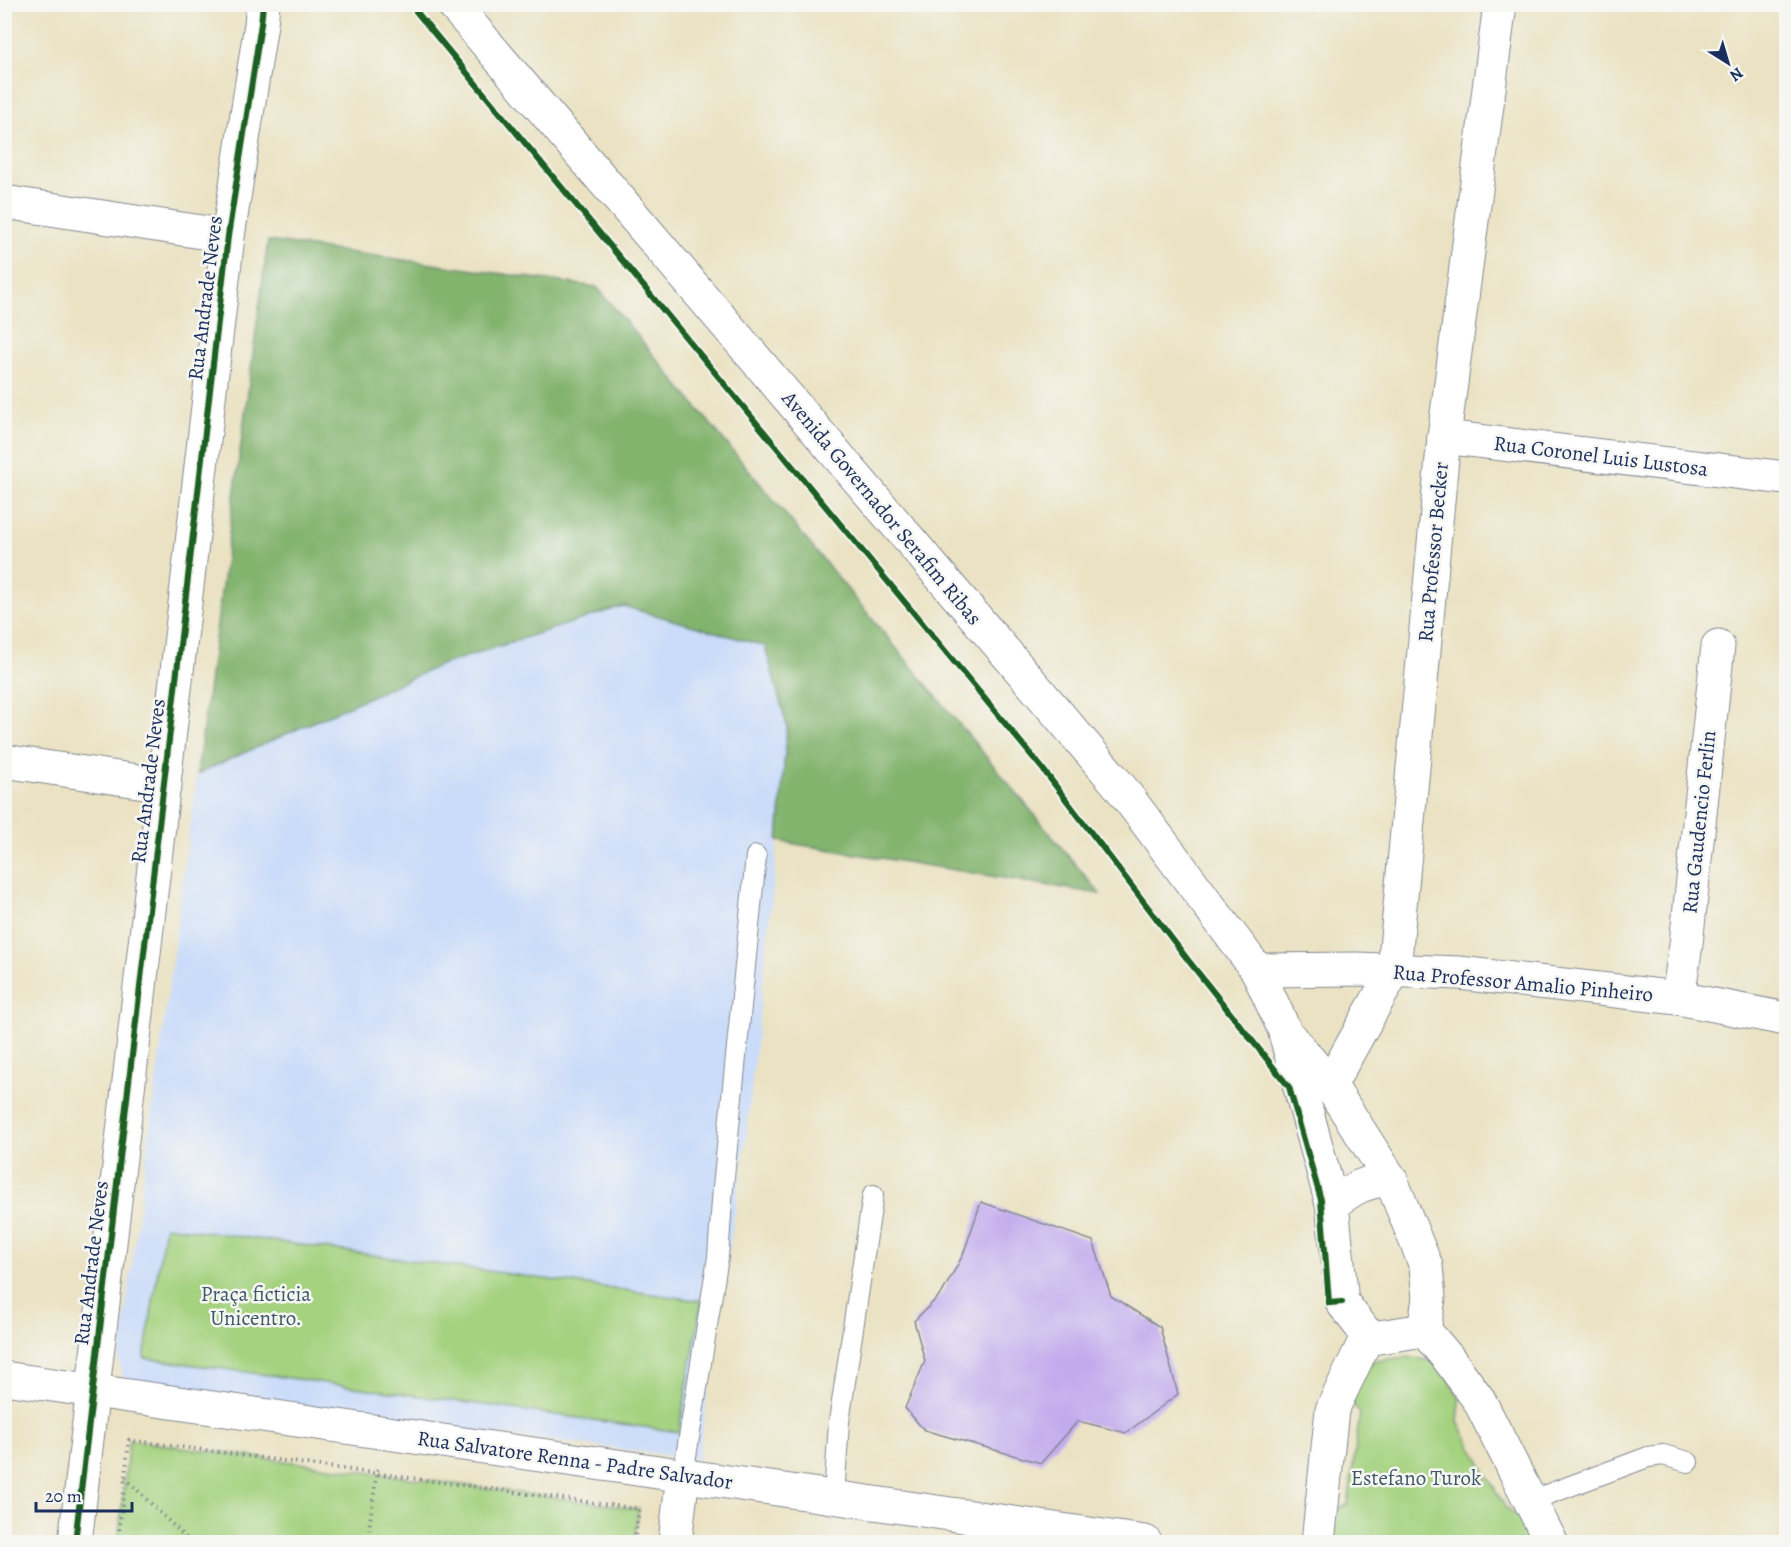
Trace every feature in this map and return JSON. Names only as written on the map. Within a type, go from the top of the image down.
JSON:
[{"type":"street","name":"Avenida Governador Serafim Ribas","points":[[453,4],[1121,788],[1257,970],[1284,1029]]},
{"type":"street","name":"Rua Professor Becker","points":[[1330,1085],[1394,970],[1444,437],[1500,4]]},
{"type":"street","name":"Rua Andrade Neves","points":[[75,1542],[228,236],[265,11]]},
{"type":"street","points":[[4,202],[228,236]]},
{"type":"street","name":"Rua Coronel Luis Lustosa","points":[[1444,437],[1772,476]]},
{"type":"street","name":"Rua Gaudencio Ferlin","points":[[1677,998],[1686,944],[1718,646]]},
{"type":"street","points":[[4,761],[165,785]]},
{"type":"street","name":"Rua Professor Amalio Pinheiro","points":[[1257,970],[1357,969],[1459,973],[1677,998],[1786,1019]]},
{"type":"street","points":[[1284,1029],[1330,1085],[1391,1180],[1426,1266],[1429,1298],[1424,1330],[1479,1400],[1551,1542]]},
{"type":"street","points":[[1284,1029],[1332,1204],[1342,1302],[1362,1328],[1366,1339],[1332,1410],[1318,1542]]},
{"type":"street","points":[[1332,1204],[1360,1186],[1371,1182],[1391,1180]]},
{"type":"street","points":[[1366,1339],[1424,1330]]},
{"type":"street","name":"Rua Salvatore Renna - Padre Salvador","points":[[4,1377],[1145,1542]]},
{"type":"street","points":[[675,1542],[682,1475]]},
{"type":"lane","points":[[682,1475],[718,1257],[756,856]]},
{"type":"lane","points":[[834,1497],[839,1422],[873,1195]]},
{"type":"lane","points":[[1530,1501],[1648,1457],[1663,1455],[1688,1462]]},
{"type":"path","points":[[367,1542],[383,1432]]},
{"type":"path","points":[[118,1542],[129,1440],[639,1509],[634,1542]]},
{"type":"path","points":[[125,1478],[190,1542]]},
{"type":"shaded area","points":[[623,606],[765,646],[787,726],[778,841],[746,1138],[698,1459],[138,1390],[128,1386],[119,1360],[197,774],[438,666]]},
{"type":"green space","points":[[268,241],[597,287],[1100,894],[778,841],[787,726],[765,646],[623,606],[438,666],[197,774]]},
{"type":"green space","name":"Praça ficticia Unicentro.","points":[[165,1226],[702,1301],[679,1432],[144,1358]]},
{"type":"green space","name":"Estefano Turok","points":[[1406,1357],[1440,1362],[1460,1400],[1458,1422],[1505,1507],[1523,1521],[1532,1542],[1332,1542],[1333,1513],[1348,1504],[1360,1413],[1345,1396],[1351,1375],[1374,1361]]},
{"type":"green space","points":[[129,1440],[639,1509],[634,1542],[118,1542]]},
{"type":"building","points":[[981,1202],[1093,1241],[1111,1296],[1160,1327],[1178,1394],[1126,1433],[1078,1421],[1041,1463],[924,1430],[905,1408],[925,1361],[914,1321],[942,1293],[963,1255]]},
{"type":"cycle path","points":[[75,1542],[228,236],[263,4]]},
{"type":"cycle path","points":[[410,4],[1042,768],[1188,960],[1289,1087],[1321,1200],[1329,1303],[1342,1302]]}]
